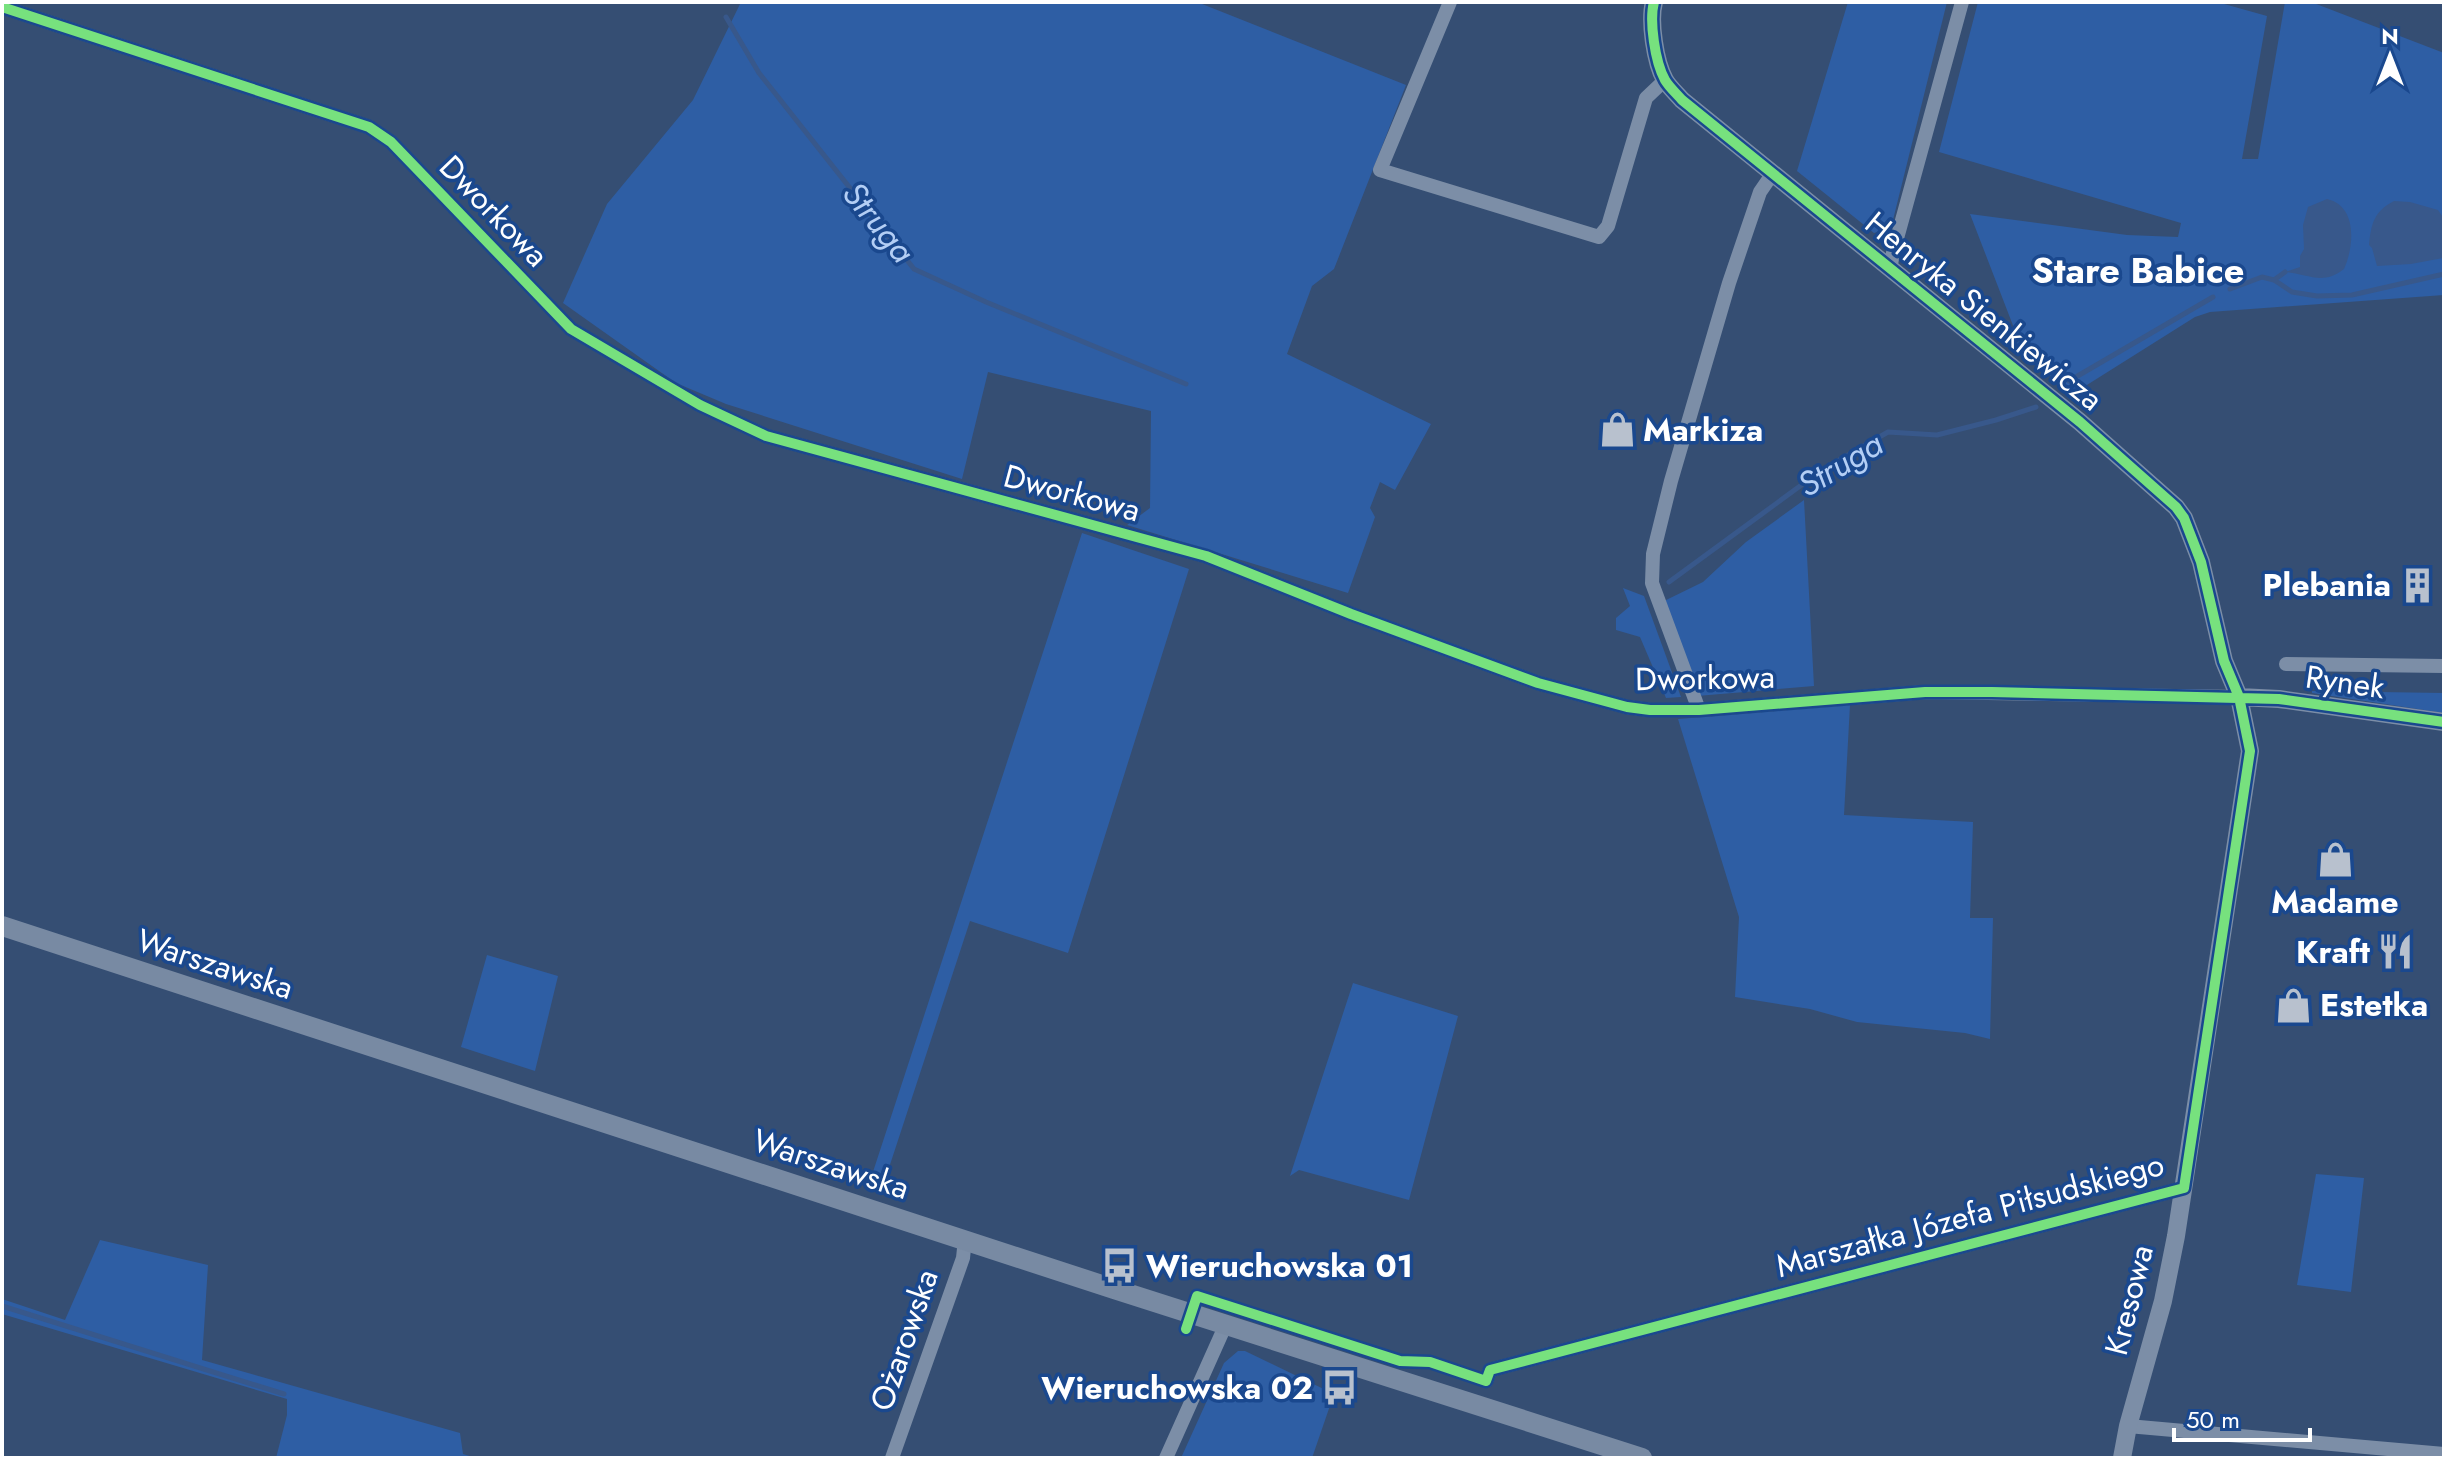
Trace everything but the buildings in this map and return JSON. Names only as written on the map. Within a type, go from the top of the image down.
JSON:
[{"type":"main road","name":"Warszawska","points":[[2,926],[1642,1458]]},
{"type":"street","points":[[1450,2],[1380,170],[1599,237],[1608,226],[1646,98],[1665,80]]},
{"type":"street","name":"Henryka Sienkiewicza","points":[[1654,2],[1651,12],[1657,56],[1665,80],[1682,100],[2080,422],[2176,507],[2184,518],[2201,562],[2224,661],[2239,697]]},
{"type":"street","points":[[1890,270],[1962,2]]},
{"type":"street","name":"Dworkowa","points":[[2,7],[369,127],[391,142],[571,329],[700,405],[766,436],[1206,556],[1538,683],[1627,707],[1650,710],[1699,710],[1925,692],[2239,697]]},
{"type":"street","points":[[1699,710],[1652,583],[1653,554],[1729,283],[1760,192],[1773,173]]},
{"type":"street","name":"Rynek","points":[[2286,664],[2444,666]]},
{"type":"street","name":"Rynek","points":[[2239,697],[2279,699],[2444,722]]},
{"type":"street","name":"Marszałka Józefa Piłsudskiego","points":[[1486,1381],[1490,1370],[2184,1188],[2250,751],[2239,697]]},
{"type":"street","name":"Kresowa","points":[[2122,1458],[2163,1301],[2184,1188]]},
{"type":"street","name":"Ożarowska","points":[[892,1458],[963,1258],[965,1239]]},
{"type":"street","points":[[1166,1458],[1226,1324]]},
{"type":"street","points":[[2128,1426],[2444,1454]]},
{"type":"shaded area","points":[[741,2],[1197,2],[1406,85],[1334,269],[1312,286],[1287,354],[1431,424],[1395,490],[1380,482],[1370,508],[1375,517],[1348,593],[1127,525],[1150,508],[1151,411],[988,372],[962,479],[726,404],[676,383],[563,303],[607,204],[693,100]]},
{"type":"shaded area","points":[[1848,2],[1947,2],[1891,228],[1874,233],[1797,171]]},
{"type":"shaded area","points":[[1978,2],[2217,2],[2267,16],[2242,159],[2258,159],[2285,2],[2311,2],[2444,53],[2444,295],[2210,312],[2195,317],[2071,395],[2015,344],[2019,341],[1970,214],[2127,235],[2178,237],[2181,223],[1939,152]]},
{"type":"shaded area","points":[[2327,199],[2337,203],[2349,218],[2350,250],[2344,269],[2322,278],[2285,272],[2300,267],[2304,249],[2303,225],[2308,207]]},
{"type":"shaded area","points":[[2394,201],[2438,210],[2444,219],[2443,258],[2377,266],[2369,245],[2373,224],[2382,209]]},
{"type":"shaded area","points":[[1804,500],[1814,686],[1697,696],[1662,602],[1703,582],[1746,542]]},
{"type":"shaded area","points":[[1082,533],[1189,569],[1068,953],[970,921],[883,1186],[870,1181]]},
{"type":"shaded area","points":[[1623,588],[1644,596],[1681,697],[1666,698],[1640,637],[1616,630],[1616,618],[1630,606]]},
{"type":"shaded area","points":[[2312,693],[2444,693],[2444,713]]},
{"type":"shaded area","points":[[1850,705],[1844,815],[1973,822],[1970,918],[1993,918],[1990,1039],[1965,1033],[1857,1022],[1810,1009],[1735,997],[1739,917],[1678,719]]},
{"type":"shaded area","points":[[487,955],[558,976],[535,1071],[461,1047]]},
{"type":"shaded area","points":[[1353,983],[1458,1016],[1409,1200],[1299,1170],[1290,1176]]},
{"type":"shaded area","points":[[2316,1174],[2364,1178],[2351,1292],[2297,1285]]},
{"type":"shaded area","points":[[100,1240],[208,1265],[202,1360],[460,1433],[463,1454],[476,1458],[276,1458],[287,1415],[287,1399],[2,1314],[2,1299],[65,1320]]},
{"type":"shaded area","points":[[1238,1351],[1245,1351],[1334,1394],[1312,1458],[1181,1458],[1224,1363]]},
{"type":"waterway","name":"Struga","points":[[726,17],[759,73],[914,269],[1186,384]]},
{"type":"waterway","points":[[2274,280],[2285,272]]},
{"type":"waterway","name":"Struga","points":[[2230,289],[2262,277],[2274,280],[2292,292],[2317,296],[2352,295],[2444,274]]},
{"type":"waterway","name":"Struga","points":[[2069,381],[2213,297]]},
{"type":"waterway","name":"Struga","points":[[1669,582],[1822,470],[1888,432],[1937,435],[2036,407]]},
{"type":"waterway","points":[[2,1306],[284,1394]]},
{"type":"cycle path","points":[[1186,1329],[1197,1296],[1400,1361],[1430,1362],[1486,1381],[1490,1370],[2184,1188],[2250,751],[2239,697],[2224,661],[2201,562],[2184,518],[2176,507],[2080,422],[1682,100],[1665,80],[1658,63],[1653,30],[1654,2]]},
{"type":"cycle path","points":[[2,7],[369,127],[391,142],[571,329],[700,405],[766,436],[1206,556],[1538,683],[1627,707],[1650,710],[1699,710],[1925,692],[1992,692],[2279,699],[2444,722]]},
{"type":"place","name":"Markiza","points":[[1617,430]]},
{"type":"place","name":"Plebania","points":[[2417,585]]},
{"type":"place","name":"Madame","points":[[2335,860]]},
{"type":"place","name":"Kraft","points":[[2396,952]]},
{"type":"place","name":"Estetka","points":[[2294,1005]]},
{"type":"place","name":"Wieruchowska 01","points":[[1120,1266]]},
{"type":"place","name":"Wieruchowska 02","points":[[1339,1388]]},
{"type":"district","name":"Stare Babice","points":[[2138,270]]}]
